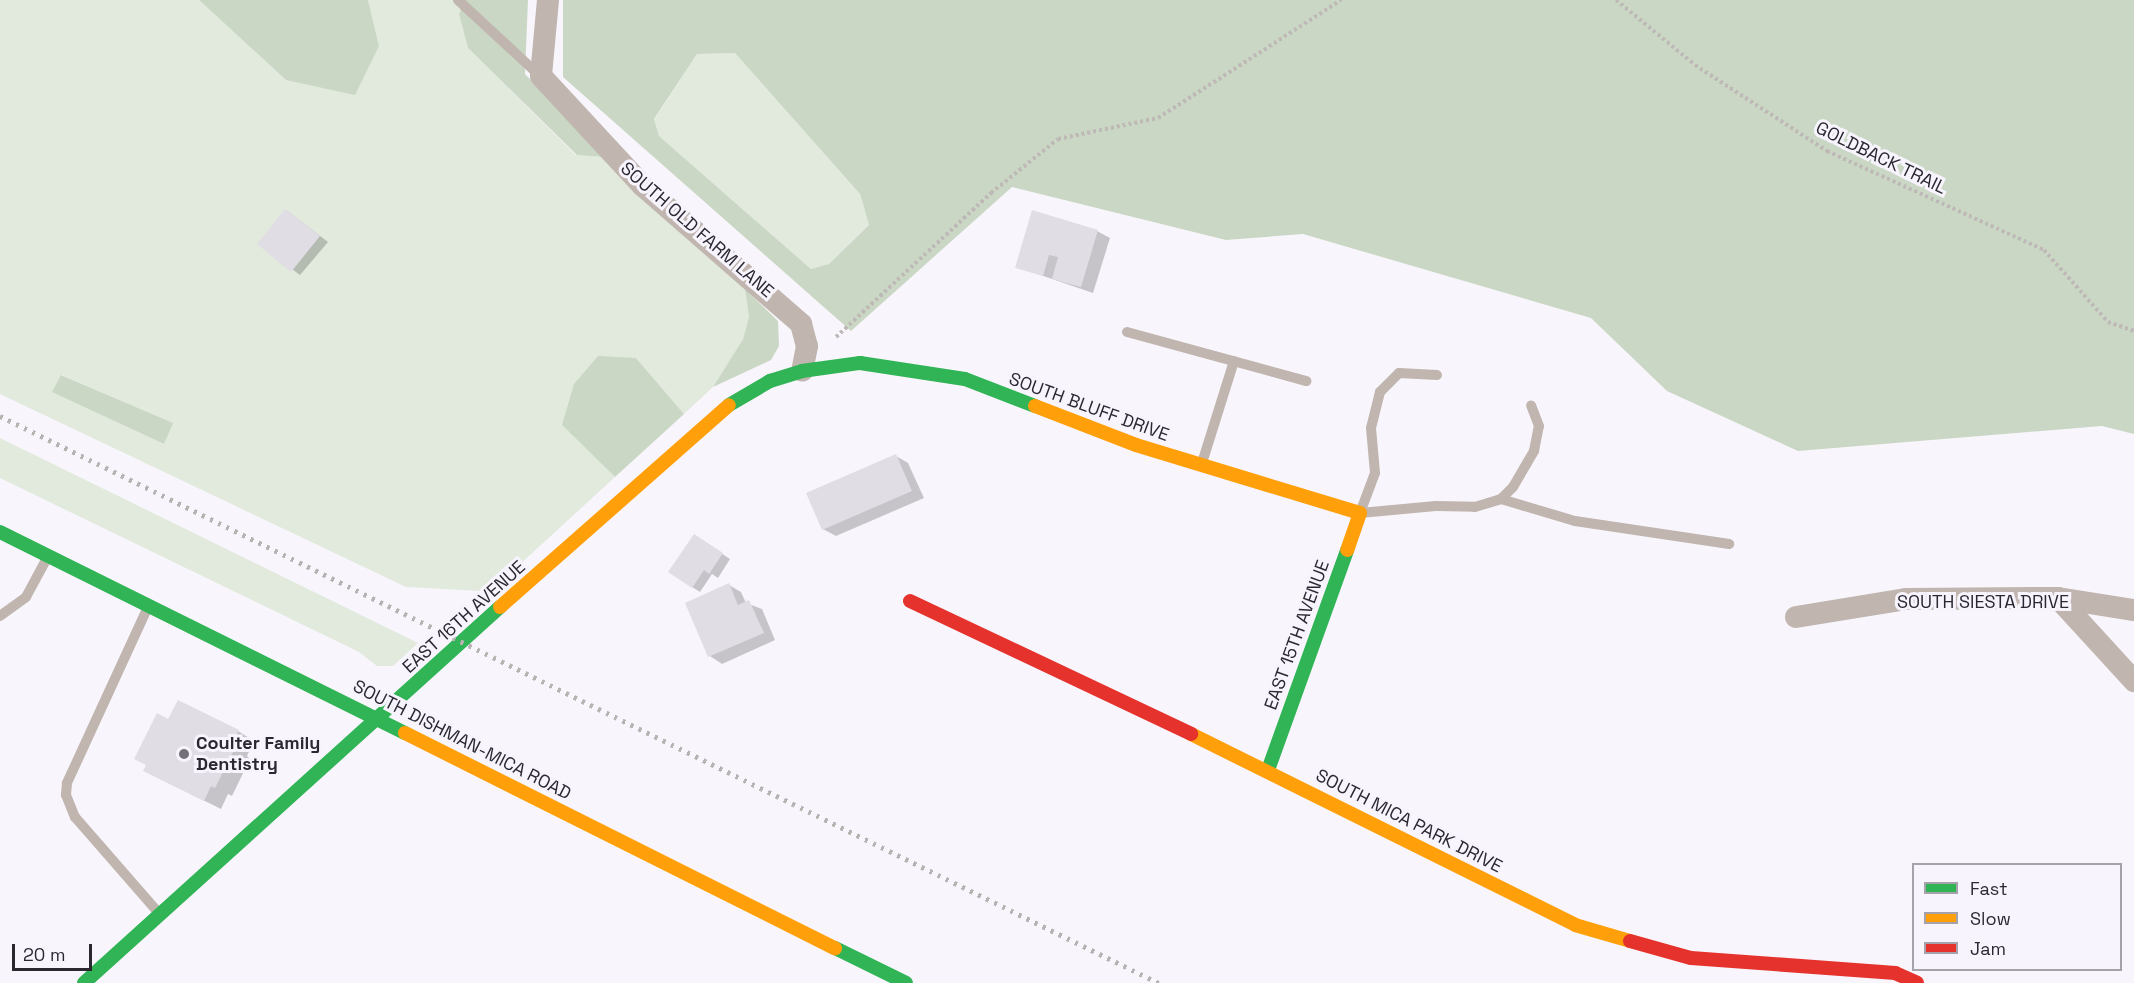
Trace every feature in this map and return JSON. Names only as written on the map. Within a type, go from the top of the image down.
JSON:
[{"type":"street","points":[[541,76],[548,0]]},
{"type":"street","name":"SOUTH OLD FARM LANE","points":[[541,76],[643,186],[780,303],[801,324],[807,346],[802,371]]},
{"type":"street","name":"SOUTH BLUFF DRIVE","points":[[802,371],[860,363],[965,380],[1136,445],[1360,513]]},
{"type":"street","name":"EAST 16TH AVENUE","points":[[84,983],[733,401],[770,381],[802,371]]},
{"type":"street","name":"EAST 15TH AVENUE","points":[[1268,770],[1360,513]]},
{"type":"street","name":"SOUTH DISHMAN-MICA ROAD","points":[[0,532],[378,718],[906,983]]},
{"type":"street","points":[[2058,598],[2134,681]]},
{"type":"street","name":"SOUTH SIESTA DRIVE","points":[[1796,617],[1906,599],[2058,598],[2134,610]]},
{"type":"street","name":"SOUTH MICA PARK DRIVE","points":[[910,601],[1268,770],[1575,925],[1691,958],[1895,973],[1917,983]]},
{"type":"lane","points":[[458,0],[541,76]]},
{"type":"lane","points":[[1127,332],[1306,381]]},
{"type":"lane","points":[[1201,466],[1234,361]]},
{"type":"lane","points":[[1437,375],[1399,373],[1380,392],[1371,428],[1375,474],[1360,513],[1436,506],[1475,507],[1501,499],[1513,487],[1534,451],[1539,426],[1531,405]]},
{"type":"lane","points":[[1501,499],[1575,521],[1729,544]]},
{"type":"lane","points":[[0,616],[26,597],[49,555]]},
{"type":"lane","points":[[148,605],[67,783],[66,795],[75,817],[160,914]]},
{"type":"path","points":[[833,340],[991,193],[1058,139],[1158,118],[1341,0]]},
{"type":"path","name":"GOLDBACK TRAIL","points":[[1616,0],[1695,65],[1827,151],[2044,250],[2108,322],[2134,331]]},
{"type":"shaded area","points":[[0,0],[199,0],[286,80],[379,46],[368,0],[465,0],[459,14],[468,48],[576,155],[603,157],[745,289],[749,317],[743,339],[713,387],[684,414],[636,358],[562,425],[615,477],[518,566],[480,591],[406,587],[0,394]],"holes":[[[62,375],[172,423],[164,444],[53,392]]]},
{"type":"shaded area","points":[[735,53],[860,194],[869,225],[829,264],[811,269],[659,136],[654,120],[697,54]]},
{"type":"shaded area","points":[[0,438],[418,643],[393,666],[377,666],[359,652],[0,478]]},
{"type":"green space","points":[[199,0],[368,0],[379,46],[355,95],[286,80]]},
{"type":"green space","points":[[465,0],[528,0],[525,74],[603,157],[577,155],[468,48],[459,14]]},
{"type":"green space","points":[[563,0],[2134,0],[2134,434],[2102,426],[1798,451],[1667,391],[1591,318],[1303,234],[1226,240],[1012,187],[851,331],[563,77]],"holes":[[[735,53],[860,194],[869,225],[829,264],[811,269],[659,136],[654,119],[697,54]]]},
{"type":"green space","points":[[745,289],[778,321],[779,346],[771,360],[713,387],[743,339],[749,317]]},
{"type":"green space","points":[[598,356],[636,358],[684,414],[615,477],[562,425],[574,384]]},
{"type":"green space","points":[[61,375],[173,423],[164,444],[52,392]]},
{"type":"building","points":[[285,209],[320,236],[291,272],[257,244]]},
{"type":"building","points":[[1032,210],[1098,230],[1081,287],[1052,279],[1058,257],[1049,255],[1043,276],[1015,268]]},
{"type":"building","points":[[896,454],[912,491],[822,530],[806,493]]},
{"type":"building","points":[[694,534],[723,553],[709,574],[704,570],[692,588],[668,572]]},
{"type":"building","points":[[729,583],[738,605],[749,600],[764,633],[708,657],[685,603]]},
{"type":"building","name":"Coulter Family Dentistry","points":[[178,700],[239,730],[231,746],[235,748],[215,788],[211,786],[204,801],[143,771],[146,765],[134,759],[157,713],[168,719]]},
{"type":"railway","points":[[0,416],[1159,983]]},
{"type":"traffic: fast","points":[[729,405],[770,381],[802,371],[860,363],[965,379],[1035,406]]},
{"type":"traffic: fast","points":[[0,532],[405,733]]},
{"type":"traffic: fast","points":[[1268,770],[1347,550]]},
{"type":"traffic: fast","points":[[84,983],[500,607]]},
{"type":"traffic: fast","points":[[835,948],[906,983]]},
{"type":"traffic: slow","points":[[500,607],[729,405]]},
{"type":"traffic: slow","points":[[1035,406],[1136,445],[1360,513],[1347,550]]},
{"type":"traffic: slow","points":[[405,733],[835,948]]},
{"type":"traffic: slow","points":[[1191,734],[1575,925],[1630,941]]},
{"type":"traffic: jam","points":[[910,601],[1191,734]]},
{"type":"traffic: jam","points":[[1630,941],[1691,958],[1895,973],[1917,983]]},
{"type":"place","name":"Coulter Family Dentistry","points":[[184,754]]}]
